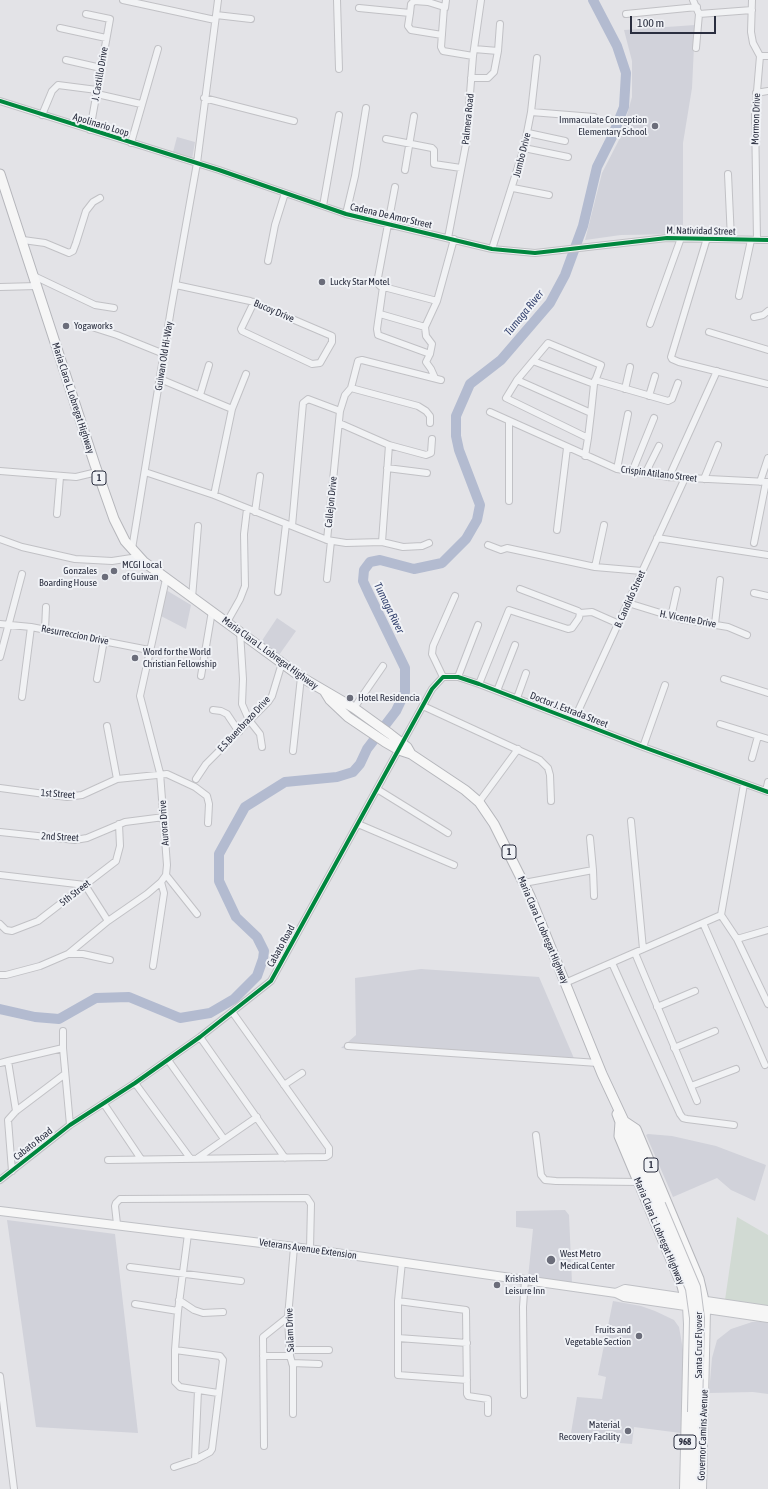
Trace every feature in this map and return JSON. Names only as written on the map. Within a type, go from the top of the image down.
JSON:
[{"type":"highway","name":"Maria Clara L. Lobregat Highway","points":[[0,174],[38,286],[62,367],[97,472],[114,519],[125,541],[138,557],[166,579],[301,677],[354,708],[367,724]]},
{"type":"highway","name":"Maria Clara L. Lobregat Highway","points":[[325,692],[330,700],[348,716],[367,724],[465,790],[479,802],[500,835],[524,883],[622,1121],[636,1129],[702,1286],[705,1305]]},
{"type":"highway","name":"Maria Clara L. Lobregat Highway","points":[[622,1121],[618,1130],[619,1136],[679,1278],[686,1302]]},
{"type":"highway","points":[[656,1222],[672,1215]]},
{"type":"highway","points":[[667,1250],[684,1243]]},
{"type":"highway","points":[[679,1278],[695,1270]]},
{"type":"main road","name":"Santa Cruz Flyover","points":[[622,1121],[658,1205],[696,1287],[700,1318],[690,1489]]},
{"type":"main road","name":"Santa Cruz Flyover","points":[[658,1205],[690,1289],[694,1318],[689,1396],[695,1412],[696,1489]]},
{"type":"main road","name":"Veterans Avenue Extension","points":[[0,1210],[294,1246],[616,1293],[625,1289],[705,1305]]},
{"type":"main road","name":"Governor Camins Avenue","points":[[684,1489],[689,1396],[686,1302]]},
{"type":"main road","name":"Governor Camins Avenue","points":[[702,1489],[706,1334],[705,1305]]},
{"type":"main road","points":[[705,1305],[768,1310]]},
{"type":"main road","points":[[705,1305],[768,1318]]},
{"type":"main road","points":[[688,1333],[706,1334]]},
{"type":"main road","points":[[687,1364],[705,1365]]},
{"type":"main road","points":[[689,1396],[704,1396]]},
{"type":"street","points":[[123,0],[216,17],[251,19]]},
{"type":"street","name":"Guiwan Old Hi-Way","points":[[132,549],[164,354],[198,163],[204,98],[218,0]]},
{"type":"street","points":[[337,0],[339,69]]},
{"type":"street","points":[[446,0],[441,47],[443,51],[473,56]]},
{"type":"street","name":"Palmera Road","points":[[425,328],[437,301],[451,239],[468,129],[473,56],[481,0]]},
{"type":"street","points":[[693,0],[699,14],[696,48]]},
{"type":"street","name":"Mormon Drive","points":[[739,296],[754,240],[755,116],[760,56],[753,43],[751,32],[752,0]]},
{"type":"street","points":[[442,35],[409,28],[411,4],[414,1],[428,2],[441,5],[445,8]]},
{"type":"street","points":[[626,14],[697,7]]},
{"type":"street","points":[[359,8],[410,13]]},
{"type":"street","points":[[699,14],[752,10]]},
{"type":"street","name":"J. Castillo Drive","points":[[86,14],[110,18],[90,130]]},
{"type":"street","points":[[471,78],[485,79],[491,76],[498,51],[500,24]]},
{"type":"street","points":[[60,28],[106,38]]},
{"type":"street","points":[[131,143],[158,49]]},
{"type":"street","points":[[474,49],[498,51]]},
{"type":"street","points":[[760,56],[768,56]]},
{"type":"street","name":"Jumbo Drive","points":[[492,249],[513,188],[528,133],[537,58]]},
{"type":"street","points":[[66,60],[101,68]]},
{"type":"street","points":[[42,114],[52,90],[58,85],[97,92],[141,104]]},
{"type":"street","points":[[756,93],[768,91]]},
{"type":"street","points":[[204,98],[294,121]]},
{"type":"street","name":"Apolinario Loop","points":[[0,100],[90,130],[198,163]]},
{"type":"street","points":[[346,214],[355,176],[366,108]]},
{"type":"street","points":[[531,112],[594,117]]},
{"type":"street","points":[[323,206],[339,115]]},
{"type":"street","points":[[405,170],[414,116]]},
{"type":"street","points":[[528,133],[565,140]]},
{"type":"street","points":[[386,139],[433,148],[434,164],[461,168]]},
{"type":"street","points":[[524,148],[568,157]]},
{"type":"street","name":"Cadena De Amor Street","points":[[198,163],[346,214],[492,249],[535,253],[556,252],[587,247]]},
{"type":"street","points":[[728,174],[731,239]]},
{"type":"street","points":[[395,188],[378,285],[437,301]]},
{"type":"street","points":[[513,188],[549,195]]},
{"type":"street","points":[[268,261],[275,225],[285,192]]},
{"type":"street","points":[[23,240],[45,243],[69,253],[72,251],[76,243],[86,211],[100,198]]},
{"type":"street","points":[[650,324],[681,238]]},
{"type":"street","name":"M. Natividad Street","points":[[587,247],[640,240],[681,238],[768,240]]},
{"type":"street","points":[[707,238],[671,357],[672,360],[768,384]]},
{"type":"street","points":[[34,276],[95,304],[114,308]]},
{"type":"street","name":"Bucoy Drive","points":[[176,285],[254,302],[332,336],[332,342],[323,359],[317,365],[312,364],[242,332],[241,329],[254,302]]},
{"type":"street","points":[[0,287],[38,286]]},
{"type":"street","points":[[380,314],[425,328],[426,336],[432,344],[430,354],[421,349],[379,337],[377,329],[383,287]]},
{"type":"street","points":[[754,317],[768,312]]},
{"type":"street","points":[[95,328],[117,335],[164,354]]},
{"type":"street","points":[[708,332],[768,350]]},
{"type":"street","points":[[585,456],[588,438],[595,382],[601,367],[600,363],[550,344],[545,344],[506,396],[508,400],[588,438]]},
{"type":"street","name":"Callejon Drive","points":[[145,472],[214,495],[329,540],[340,411],[345,395],[351,388],[357,362],[360,360],[438,379],[426,362],[430,354]]},
{"type":"street","points":[[533,361],[595,382],[670,401],[678,383]]},
{"type":"street","points":[[200,395],[209,365]]},
{"type":"street","points":[[625,389],[630,367]]},
{"type":"street","points":[[669,477],[717,371]]},
{"type":"street","points":[[214,495],[232,409],[246,374]]},
{"type":"street","points":[[649,396],[655,376]]},
{"type":"street","points":[[160,379],[232,409]]},
{"type":"street","points":[[517,380],[591,413]]},
{"type":"street","points":[[351,388],[418,406],[426,411],[430,416],[430,423]]},
{"type":"street","points":[[278,592],[289,525],[304,400],[308,399],[340,411]]},
{"type":"street","name":"Crispin Atilano Street","points":[[490,412],[567,448],[617,469],[669,477],[765,482]]},
{"type":"street","points":[[617,469],[628,414]]},
{"type":"street","points":[[632,472],[654,418]]},
{"type":"street","points":[[509,420],[510,501]]},
{"type":"street","points":[[339,423],[389,445],[430,455],[432,453],[432,439]]},
{"type":"street","points":[[382,542],[386,468],[389,445]]},
{"type":"street","points":[[704,479],[718,445]]},
{"type":"street","points":[[645,474],[659,446]]},
{"type":"street","points":[[557,530],[567,448]]},
{"type":"street","points":[[754,543],[768,458]]},
{"type":"street","points":[[386,468],[427,473]]},
{"type":"street","points":[[0,472],[60,477],[82,477],[97,472]]},
{"type":"street","points":[[255,512],[260,476]]},
{"type":"street","points":[[57,514],[60,477]]},
{"type":"street","name":"B. Candido Street","points":[[574,720],[685,478]]},
{"type":"street","points":[[227,622],[245,586],[244,534],[247,509]]},
{"type":"street","points":[[595,567],[604,525]]},
{"type":"street","points":[[192,598],[198,526]]},
{"type":"street","points":[[657,538],[768,555]]},
{"type":"street","points":[[0,539],[22,547],[74,559],[112,561],[138,557]]},
{"type":"street","points":[[328,579],[329,540],[382,542],[403,547],[422,546],[429,543]]},
{"type":"street","points":[[488,545],[501,550],[507,548],[595,567],[642,571]]},
{"type":"street","points":[[0,657],[7,625],[22,574]]},
{"type":"street","name":"Aurora Drive","points":[[166,579],[140,696],[160,773],[168,864],[166,875]]},
{"type":"street","points":[[715,624],[720,580]]},
{"type":"street","points":[[520,589],[580,613],[592,612],[619,624]]},
{"type":"street","points":[[672,617],[677,590]]},
{"type":"street","points":[[754,593],[768,596]]},
{"type":"street","points":[[400,747],[432,689],[444,677],[432,654],[433,646],[455,596]]},
{"type":"street","name":"H. Vicente Drive","points":[[628,603],[672,617],[736,629],[747,635]]},
{"type":"street","points":[[45,630],[46,607]]},
{"type":"street","points":[[478,684],[509,610],[568,630],[571,629],[577,622],[580,613]]},
{"type":"street","points":[[201,676],[212,611]]},
{"type":"street","name":"Resurreccion Drive","points":[[0,624],[31,627],[104,640],[149,650]]},
{"type":"street","points":[[458,677],[478,625]]},
{"type":"street","points":[[22,697],[31,627]]},
{"type":"street","points":[[240,632],[243,680],[242,704],[249,720],[260,734],[262,747]]},
{"type":"street","points":[[97,679],[104,640]]},
{"type":"street","points":[[497,691],[515,645]]},
{"type":"street","name":"E.S.Buenbrazo Drive","points":[[196,779],[206,764],[268,702],[272,696],[282,663]]},
{"type":"street","points":[[354,708],[383,666]]},
{"type":"street","points":[[517,698],[526,673]]},
{"type":"street","points":[[293,750],[301,677]]},
{"type":"street","name":"Doctor J. Estrada Street","points":[[444,677],[458,677],[478,684],[643,747],[767,792]]},
{"type":"street","points":[[724,679],[768,693]]},
{"type":"street","points":[[643,747],[665,685]]},
{"type":"street","points":[[423,706],[540,760],[548,768],[552,786],[551,801]]},
{"type":"street","points":[[213,710],[228,714],[239,732]]},
{"type":"street","points":[[720,724],[768,739]]},
{"type":"street","points":[[107,726],[117,779]]},
{"type":"street","points":[[752,758],[758,736]]},
{"type":"street","name":"Cabato Road","points":[[0,1180],[70,1125],[104,1104],[200,1037],[271,981],[400,747]]},
{"type":"street","points":[[479,802],[518,749]]},
{"type":"street","points":[[160,773],[178,778],[205,794],[209,804],[208,823]]},
{"type":"street","name":"1st Street","points":[[0,788],[67,797],[82,795],[117,779],[160,773]]},
{"type":"street","points":[[767,792],[768,782]]},
{"type":"street","points":[[744,784],[721,915],[737,939],[768,1004]]},
{"type":"street","points":[[377,789],[448,833]]},
{"type":"street","name":"2nd Street","points":[[0,832],[75,840],[87,838],[129,821],[164,817]]},
{"type":"street","points":[[631,821],[643,950]]},
{"type":"street","name":"5th Street","points":[[0,924],[6,930],[12,931],[28,926],[51,912],[116,861],[120,846],[119,824]]},
{"type":"street","points":[[358,824],[454,864]]},
{"type":"street","points":[[590,838],[594,896]]},
{"type":"street","points":[[524,883],[593,870]]},
{"type":"street","points":[[0,875],[85,884],[108,921]]},
{"type":"street","points":[[0,975],[6,975],[40,966],[68,954],[108,921],[147,894],[161,882],[166,875],[197,914]]},
{"type":"street","points":[[153,966],[164,893],[161,882]]},
{"type":"street","points":[[565,983],[721,915]]},
{"type":"street","points":[[704,923],[765,1065]]},
{"type":"street","points":[[737,939],[768,930]]},
{"type":"street","points":[[635,953],[697,1101]]},
{"type":"street","points":[[68,954],[83,954],[110,960]]},
{"type":"street","points":[[612,963],[683,1118],[734,1125]]},
{"type":"street","points":[[657,1007],[695,991]]},
{"type":"street","points":[[108,1160],[285,1158],[326,1157],[329,1155],[330,1150],[232,1013]]},
{"type":"street","points":[[63,1031],[63,1048],[70,1125]]},
{"type":"street","points":[[674,1048],[715,1031]]},
{"type":"street","points":[[200,1037],[285,1158]]},
{"type":"street","points":[[348,1046],[600,1069]]},
{"type":"street","points":[[0,1063],[63,1048]]},
{"type":"street","points":[[168,1060],[224,1138]]},
{"type":"street","points":[[8,1061],[16,1111]]},
{"type":"street","points":[[691,1086],[736,1069]]},
{"type":"street","points":[[284,1085],[302,1073]]},
{"type":"street","points":[[12,1171],[7,1124],[10,1117],[65,1074]]},
{"type":"street","points":[[135,1083],[190,1158]]},
{"type":"street","points":[[104,1104],[142,1159]]},
{"type":"street","points":[[199,1158],[224,1138],[257,1117]]},
{"type":"street","points":[[536,1135],[541,1175],[545,1180],[556,1182],[638,1182]]},
{"type":"street","points":[[117,1224],[115,1206],[120,1200],[307,1198],[311,1204],[310,1249]]},
{"type":"street","points":[[188,1234],[179,1300],[175,1350],[177,1385],[218,1393]]},
{"type":"street","name":"Salam Drive","points":[[293,1414],[292,1363],[288,1317],[294,1246]]},
{"type":"street","points":[[402,1262],[398,1301],[398,1375],[467,1380]]},
{"type":"street","points":[[130,1267],[241,1281]]},
{"type":"street","points":[[524,1395],[523,1307],[525,1280]]},
{"type":"street","points":[[179,1300],[194,1310],[210,1314],[223,1312]]},
{"type":"street","points":[[398,1301],[465,1309],[467,1312],[467,1395],[488,1399],[488,1413]]},
{"type":"street","points":[[136,1304],[178,1311]]},
{"type":"street","points":[[264,1446],[264,1335],[288,1317]]},
{"type":"street","points":[[398,1338],[467,1343]]},
{"type":"street","points":[[174,1467],[195,1460],[210,1452],[212,1449],[223,1357],[175,1350]]},
{"type":"street","points":[[263,1356],[329,1350]]},
{"type":"street","points":[[292,1363],[319,1364]]},
{"type":"street","points":[[0,1376],[14,1489]]},
{"type":"street","points":[[195,1460],[198,1390]]},
{"type":"shaded area","name":"Immaculate Conception Elementary School","points":[[695,25],[692,88],[683,143],[683,234],[621,235],[585,240],[602,173],[621,136],[632,97],[632,61],[624,30]]},
{"type":"shaded area","points":[[177,137],[195,142],[192,159],[173,152]]},
{"type":"shaded area","points":[[166,590],[191,605],[186,629],[161,616]]},
{"type":"shaded area","points":[[277,618],[296,631],[279,655],[261,642]]},
{"type":"shaded area","points":[[421,969],[539,977],[576,1063],[341,1048],[356,1035],[355,978]]},
{"type":"shaded area","points":[[646,1135],[672,1136],[716,1146],[766,1165],[755,1201],[731,1190],[717,1178],[673,1197]]},
{"type":"shaded area","name":"West Metro Medical Center","points":[[565,1210],[569,1215],[572,1283],[528,1278],[533,1229],[516,1227],[516,1211]]},
{"type":"shaded area","points":[[737,1217],[768,1235],[768,1306],[725,1300]]},
{"type":"shaded area","points":[[7,1220],[115,1234],[138,1433],[36,1427]]},
{"type":"shaded area","points":[[613,1301],[641,1306],[655,1311],[674,1320],[679,1327],[683,1350],[681,1433],[634,1427],[632,1444],[570,1439],[577,1397],[602,1399],[606,1377],[598,1375]]},
{"type":"shaded area","points":[[768,1321],[768,1394],[753,1392],[709,1393],[712,1358],[717,1340],[731,1329],[752,1322]]},
{"type":"waterway","name":"Tumaga River","points":[[0,1009],[35,1017],[59,1019],[96,998],[129,997],[180,1018],[210,1013],[234,999],[257,976],[264,951],[257,937],[236,917],[219,881],[219,854],[245,807],[285,782],[337,777],[353,772],[360,764],[367,749],[396,711],[405,692],[405,668],[363,581],[364,570],[370,562],[380,560],[414,569],[442,563],[466,539],[477,520],[480,505],[459,450],[456,436],[456,416],[470,384],[501,360],[550,303],[565,275],[583,226],[597,167],[612,137],[624,107],[626,73],[617,46],[593,0]]},
{"type":"cycle path","points":[[0,101],[219,170],[346,214],[492,249],[535,253],[667,238],[768,240]]},
{"type":"cycle path","points":[[0,1180],[70,1125],[135,1083],[200,1037],[271,981],[432,689],[443,677],[458,677],[479,684],[643,747],[768,792]]},
{"type":"place","name":"Immaculate Conception Elementary School","points":[[655,126]]},
{"type":"place","name":"Lucky Star Motel","points":[[322,282]]},
{"type":"place","name":"Yogaworks","points":[[66,326]]},
{"type":"place","name":"MCGI Local of Guiwan","points":[[114,571]]},
{"type":"place","name":"Gonzales Boarding House","points":[[105,577]]},
{"type":"place","name":"Word for the World Christian Fellowship","points":[[135,658]]},
{"type":"place","name":"Hotel Residencia","points":[[350,698]]},
{"type":"place","name":"West Metro Medical Center","points":[[551,1260]]},
{"type":"place","name":"Krishatel Leisure Inn","points":[[497,1285]]},
{"type":"place","name":"Fruits and Vegetable Section","points":[[639,1336]]},
{"type":"place","name":"Material Recovery Facility","points":[[628,1431]]}]
